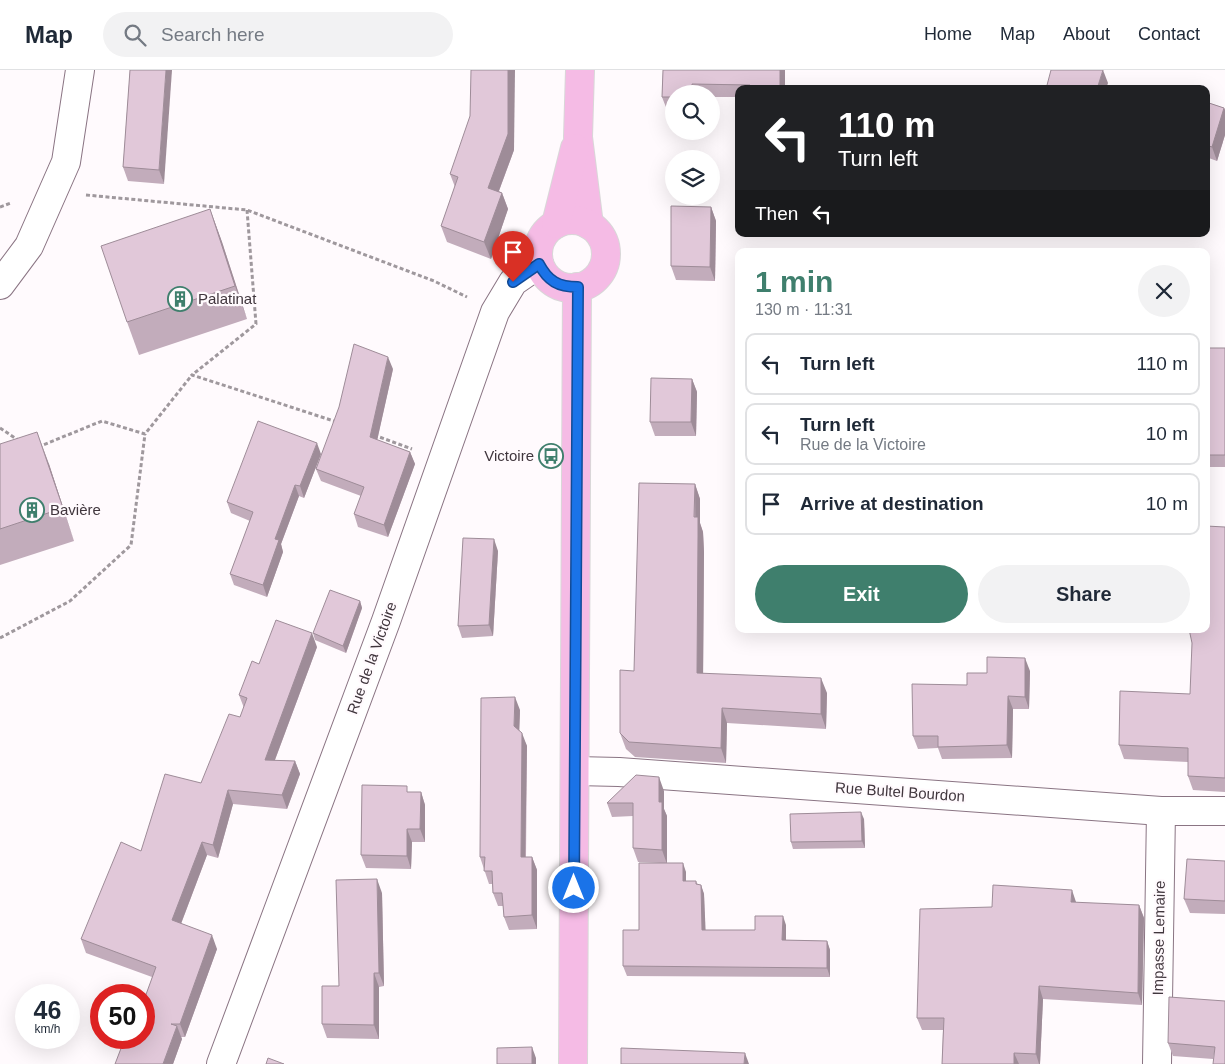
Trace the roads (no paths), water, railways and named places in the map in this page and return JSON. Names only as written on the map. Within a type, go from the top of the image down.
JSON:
[{"type":"main road","points":[[580,70],[578,137],[589,224]]},
{"type":"main road","points":[[556,224],[578,137]]},
{"type":"main road","points":[[576,220],[589,224],[599,234],[605,246],[605,260],[600,272],[590,282],[578,287],[565,287],[554,283],[545,275],[539,264],[538,250],[542,238],[556,224],[563,221],[576,220]]},
{"type":"main road","points":[[573,1064],[578,287]]},
{"type":"street","points":[[0,285],[29,246],[66,162],[80,70]]},
{"type":"street","name":"Rue de la Victoire","points":[[221,1064],[383,630],[495,312],[513,282],[539,264]]},
{"type":"street","name":"Rue Bultel Bourdon","points":[[576,771],[628,772],[1161,811],[1225,811]]},
{"type":"street","name":"Impasse Lemaire","points":[[1157,1064],[1161,811]]},
{"type":"place","name":"Palatinat","points":[[180,299]]},
{"type":"place","name":"Victoire","points":[[551,456]]},
{"type":"place","name":"Bavière","points":[[32,510]]}]
